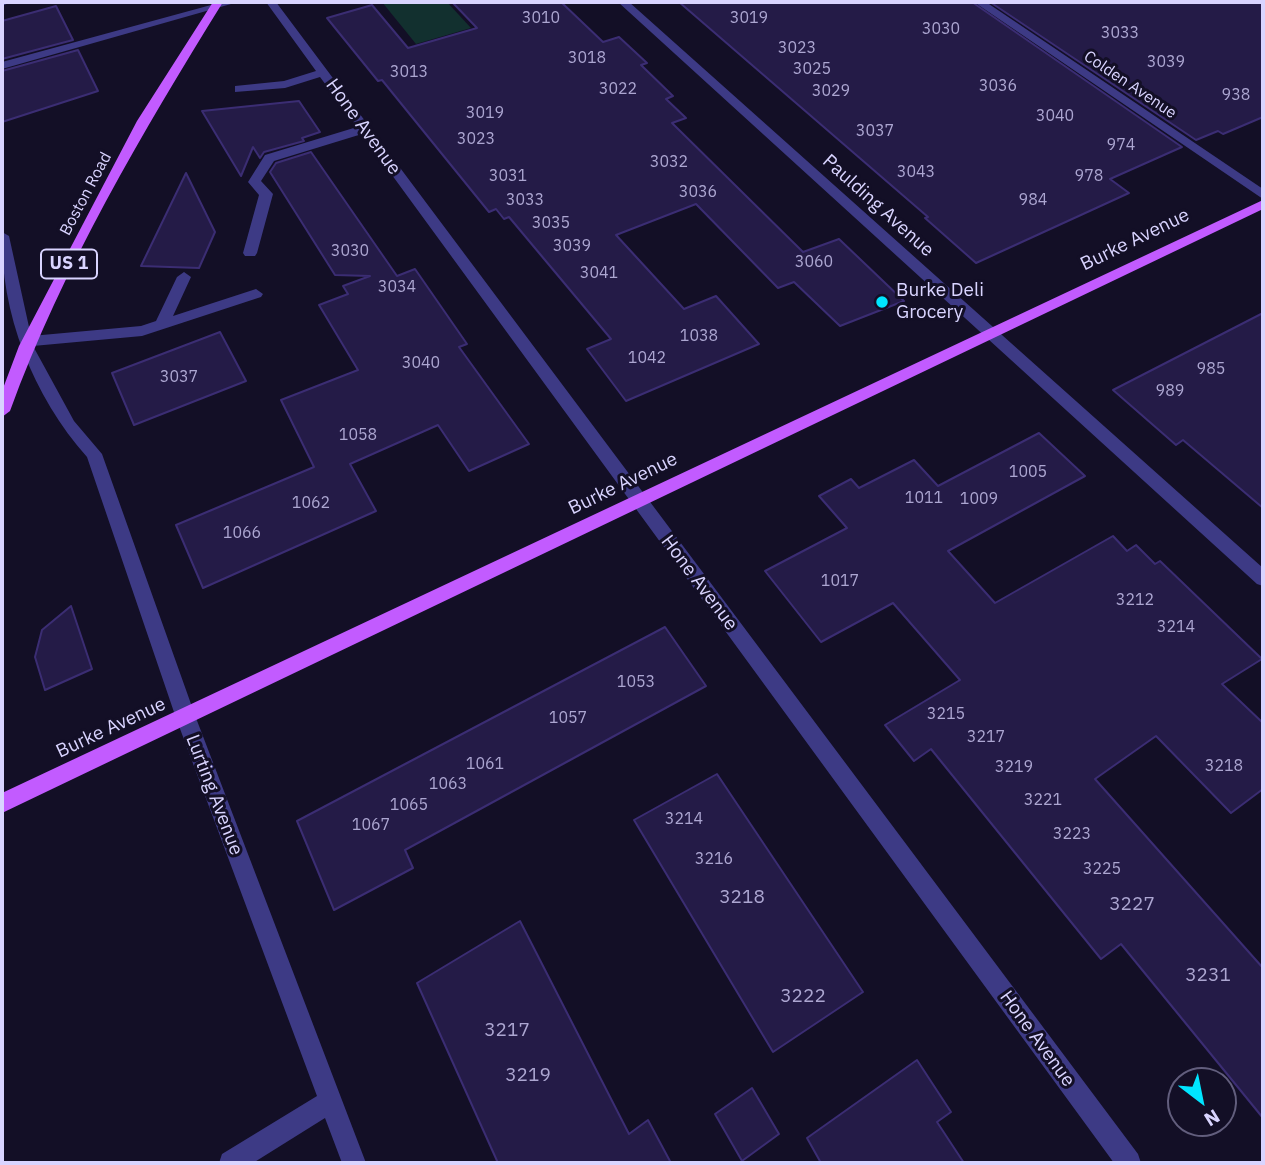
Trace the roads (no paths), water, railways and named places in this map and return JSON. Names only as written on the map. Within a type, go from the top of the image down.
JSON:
[{"type":"main road","name":"Boston Road","points":[[2,411],[27,344],[143,121],[216,4]]},
{"type":"main road","name":"Burke Avenue","points":[[2,803],[186,718],[1263,204]]},
{"type":"street","points":[[2,66],[216,4],[233,2]]},
{"type":"street","name":"Hone Avenue","points":[[271,2],[1129,1163]]},
{"type":"street","name":"Paulding Avenue","points":[[623,2],[1263,579]]},
{"type":"street","name":"Colden Avenue","points":[[979,2],[1263,195]]},
{"type":"street","points":[[239,89],[285,84],[323,72]]},
{"type":"street","points":[[250,253],[266,194],[254,182],[269,158],[365,129]]},
{"type":"street","name":"Lurting Avenue","points":[[2,236],[27,344],[68,425],[94,454],[186,718],[354,1163]]},
{"type":"street","points":[[161,325],[184,277]]},
{"type":"street","points":[[27,344],[142,331],[256,294]]},
{"type":"street","points":[[232,1163],[331,1101]]},
{"type":"place","name":"Burke Deli Grocery","points":[[882,302]]}]
